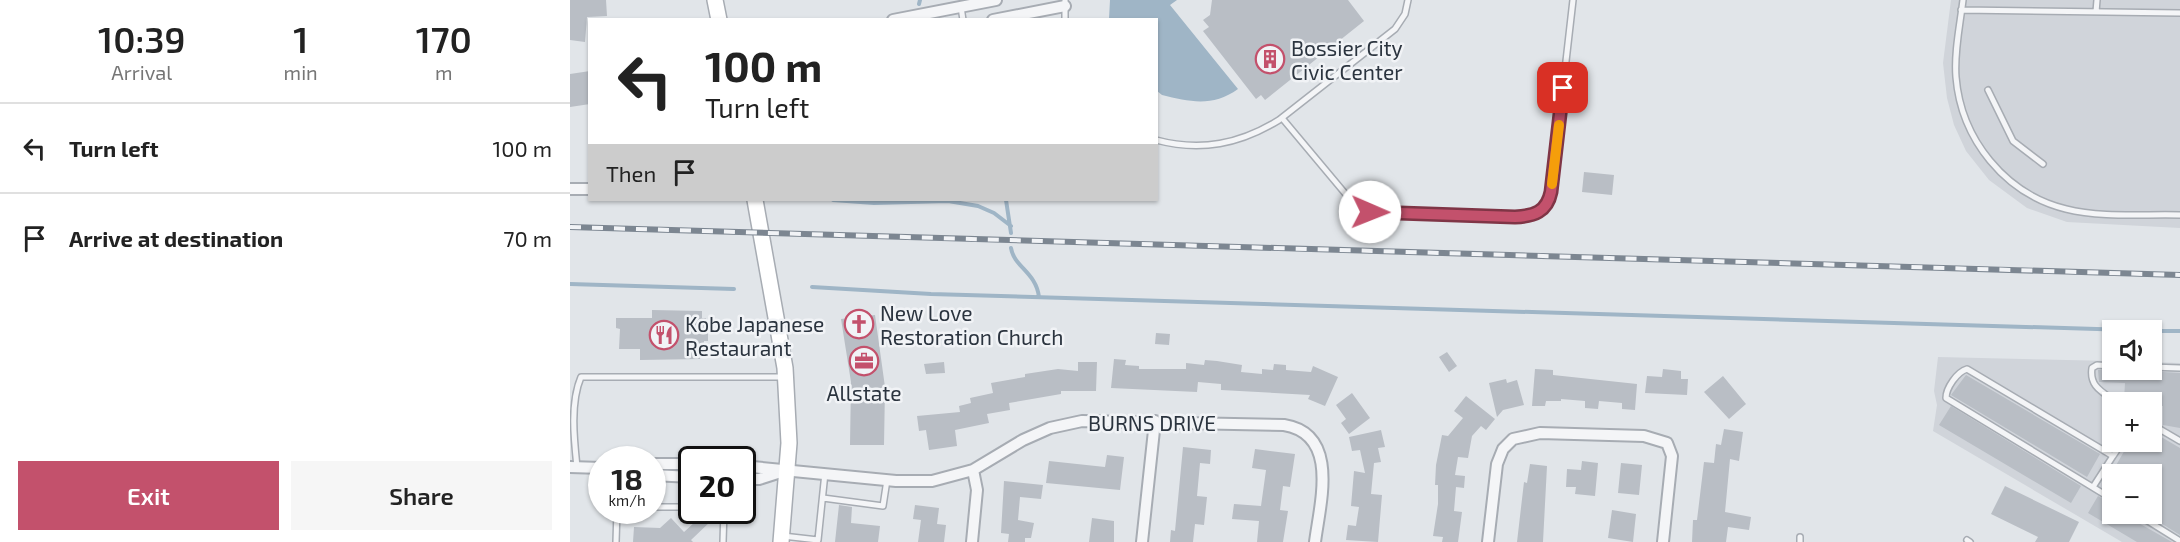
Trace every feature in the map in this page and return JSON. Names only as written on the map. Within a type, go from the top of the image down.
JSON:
[{"type":"main road","points":[[715,0],[718,18]]},
{"type":"main road","points":[[755,201],[785,377],[787,469],[782,539]]},
{"type":"street","points":[[903,18],[996,0]]},
{"type":"street","points":[[1001,18],[1065,3]]},
{"type":"street","points":[[570,189],[588,189]]},
{"type":"street","name":"BURNS DRIVE","points":[[756,467],[887,480],[932,481],[972,470],[1023,440],[1050,428],[1099,420],[1284,425],[1294,427],[1311,437],[1323,462],[1315,542]]},
{"type":"street","points":[[1142,542],[1155,421]]},
{"type":"street","points":[[1488,542],[1499,456],[1513,439],[1540,433],[1644,436],[1667,443],[1672,456],[1663,542]]},
{"type":"street","points":[[573,467],[588,468]]},
{"type":"street","name":"BURNS DRIVE","points":[[756,477],[767,477],[787,469]]},
{"type":"street","points":[[972,470],[976,490],[972,542]]},
{"type":"lane","points":[[1158,140],[1182,146],[1215,146],[1249,137],[1282,118],[1395,29],[1405,14],[1408,0]]},
{"type":"lane","points":[[1282,118],[1359,210],[1515,217],[1534,215],[1545,207],[1551,192],[1573,0]]},
{"type":"lane","points":[[1963,0],[1956,52],[1959,99],[1976,142],[2006,177],[2025,191],[2066,209],[2180,214]]},
{"type":"lane","points":[[2096,12],[2097,0]]},
{"type":"lane","points":[[961,7],[963,18]]},
{"type":"lane","points":[[1962,10],[2180,14]]},
{"type":"lane","points":[[1988,90],[2013,141],[2043,164]]},
{"type":"lane","points":[[2102,365],[2092,368],[2090,378],[2094,386],[2102,392]]},
{"type":"lane","points":[[2162,367],[2180,368]]},
{"type":"lane","points":[[2102,493],[1946,398],[1946,393],[1958,374],[1967,369],[2113,456]]},
{"type":"lane","points":[[573,467],[576,387],[581,377],[785,377]]},
{"type":"lane","points":[[2162,430],[2180,441]]},
{"type":"lane","points":[[2093,487],[2116,452]]},
{"type":"lane","points":[[782,539],[818,541],[825,473]]},
{"type":"lane","points":[[823,498],[883,506],[887,480]]},
{"type":"lane","points":[[616,542],[617,524]]},
{"type":"lane","points":[[723,542],[724,524]]},
{"type":"lane","points":[[2153,524],[2180,541]]},
{"type":"shaded area","points":[[1951,0],[2180,0],[2180,228],[2067,222],[2027,208],[1989,180],[1966,151],[1954,125],[1947,98],[1943,63]]},
{"type":"shaded area","points":[[1938,357],[2102,361],[2102,380],[2162,380],[2162,362],[2180,363],[2180,542],[2122,542],[1933,431],[1937,405],[1934,391]]},
{"type":"water","points":[[1110,0],[1177,0],[1170,5],[1238,89],[1220,99],[1210,101],[1182,100],[1162,95],[1158,92],[1158,18],[1109,18]]},
{"type":"building","points":[[570,0],[606,0],[607,16],[587,17],[585,42],[570,40]]},
{"type":"building","name":"Bossier City Civic Center","points":[[1212,0],[1348,0],[1364,21],[1265,100],[1261,95],[1256,99],[1203,31],[1209,27],[1203,20],[1210,15]]},
{"type":"building","points":[[588,71],[588,104],[570,107],[570,74]]},
{"type":"building","points":[[1584,172],[1614,175],[1612,195],[1582,192]]},
{"type":"building","name":"Kobe Japanese Restaurant","points":[[652,310],[702,311],[702,318],[706,318],[708,341],[704,341],[704,353],[700,353],[700,359],[640,360],[640,349],[619,349],[620,329],[616,328],[616,318],[652,318]]},
{"type":"building","points":[[875,315],[885,387],[884,445],[850,445],[851,382],[841,319]]},
{"type":"building","points":[[1156,333],[1170,334],[1169,345],[1155,344]]},
{"type":"building","points":[[1447,352],[1457,366],[1449,372],[1439,357]]},
{"type":"building","points":[[1114,359],[1126,360],[1125,365],[1139,366],[1139,369],[1186,369],[1186,363],[1204,365],[1205,360],[1217,361],[1242,365],[1241,372],[1262,374],[1262,369],[1273,370],[1274,364],[1286,365],[1286,370],[1311,372],[1313,366],[1338,377],[1325,406],[1308,399],[1310,395],[1221,390],[1221,384],[1198,382],[1197,392],[1111,388]]},
{"type":"building","points":[[944,362],[945,373],[926,374],[924,364]]},
{"type":"building","points":[[1078,362],[1097,362],[1096,391],[1061,391],[1061,394],[1009,403],[1010,410],[987,414],[989,423],[955,430],[957,446],[929,450],[926,430],[919,431],[917,416],[960,412],[959,406],[971,403],[970,398],[993,393],[991,383],[1025,377],[1025,374],[1058,369],[1078,371]]},
{"type":"building","points":[[1535,369],[1553,370],[1553,375],[1637,384],[1635,410],[1622,409],[1622,403],[1599,401],[1598,409],[1585,408],[1585,401],[1561,399],[1561,401],[1546,401],[1545,406],[1532,406]]},
{"type":"building","points":[[1663,369],[1681,371],[1681,379],[1688,379],[1687,395],[1645,393],[1647,376],[1662,377]]},
{"type":"building","points":[[2098,370],[2102,370],[2102,380],[2162,380],[2162,372],[2180,373],[2180,428],[2163,425],[2162,392],[2124,392],[2125,383],[2099,382]]},
{"type":"building","points":[[1966,375],[2100,454],[2087,477],[1951,395]]},
{"type":"building","points":[[1723,376],[1746,404],[1729,419],[1704,392]]},
{"type":"building","points":[[1506,379],[1507,383],[1517,380],[1524,405],[1503,410],[1497,417],[1489,383]]},
{"type":"building","points":[[1352,393],[1370,418],[1349,434],[1341,423],[1346,419],[1336,405]]},
{"type":"building","points":[[1466,396],[1495,419],[1486,430],[1481,426],[1472,436],[1468,458],[1458,457],[1455,475],[1465,476],[1464,488],[1456,487],[1454,511],[1462,512],[1458,542],[1442,542],[1443,537],[1433,536],[1438,504],[1438,485],[1435,485],[1436,465],[1442,435],[1448,436],[1463,418],[1454,411]]},
{"type":"building","points":[[1951,406],[2081,486],[2071,503],[1939,425]]},
{"type":"building","points":[[1724,429],[1743,432],[1739,461],[1730,459],[1725,512],[1751,517],[1749,530],[1728,527],[1726,542],[1692,542],[1693,520],[1697,520],[1704,462],[1714,463],[1716,444],[1721,445]]},
{"type":"building","points":[[1381,430],[1385,447],[1378,448],[1381,462],[1374,463],[1371,494],[1382,495],[1378,542],[1346,540],[1348,525],[1356,526],[1359,507],[1351,506],[1354,471],[1365,473],[1360,450],[1352,451],[1349,437]]},
{"type":"building","points":[[2162,437],[2180,448],[2180,535],[2162,524],[2162,464],[2117,464],[2124,452],[2162,452]]},
{"type":"building","points":[[1183,447],[1211,450],[1210,464],[1200,463],[1197,496],[1207,497],[1204,525],[1195,524],[1193,542],[1170,542],[1171,530],[1175,531]]},
{"type":"building","points":[[1255,449],[1295,454],[1290,487],[1283,486],[1280,510],[1288,511],[1283,542],[1257,542],[1259,521],[1232,519],[1234,504],[1261,506],[1266,470],[1252,468]]},
{"type":"building","points":[[1107,455],[1124,457],[1120,490],[1046,483],[1049,461],[1105,467]]},
{"type":"building","points":[[1582,461],[1598,463],[1595,496],[1575,494],[1576,487],[1566,487],[1567,469],[1581,470]]},
{"type":"building","points":[[1621,463],[1642,465],[1639,495],[1618,493]]},
{"type":"building","points":[[1530,464],[1547,466],[1543,542],[1517,542],[1524,482],[1527,483]]},
{"type":"building","points":[[1004,481],[1043,485],[1041,499],[1020,497],[1018,520],[1034,523],[1031,538],[1025,538],[1025,542],[1008,542],[1009,534],[1001,533]]},
{"type":"building","points":[[2005,486],[2079,522],[2069,542],[2035,542],[2038,537],[1991,514]]},
{"type":"building","points":[[2098,496],[2102,498],[2102,521],[2088,513]]},
{"type":"building","points":[[839,505],[852,507],[851,523],[880,526],[878,542],[835,542]]},
{"type":"building","points":[[915,505],[939,508],[937,524],[946,525],[944,542],[918,542],[921,520],[913,519]]},
{"type":"building","points":[[1612,510],[1636,514],[1633,542],[1608,538]]},
{"type":"building","points":[[671,518],[684,532],[693,524],[708,524],[691,540],[693,542],[633,542],[634,527],[660,528]]},
{"type":"building","points":[[1092,518],[1114,521],[1114,542],[1089,542]]},
{"type":"building","points":[[2107,524],[2140,524],[2172,542],[2137,542]]},
{"type":"waterway","points":[[919,4],[920,0]]},
{"type":"waterway","points":[[847,201],[874,203],[948,201]]},
{"type":"waterway","points":[[948,201],[978,206],[994,213],[1011,226]]},
{"type":"waterway","points":[[1006,201],[1011,233]]},
{"type":"waterway","points":[[1011,248],[1016,260],[1034,281],[1039,297]]},
{"type":"waterway","points":[[570,284],[734,289]]},
{"type":"waterway","points":[[812,287],[931,294],[2102,329]]},
{"type":"waterway","points":[[2162,331],[2180,331]]},
{"type":"railway","points":[[570,227],[2180,275]]},
{"type":"slow traffic","points":[[1552,184],[1559,125]]},
{"type":"place","name":"Bossier City Civic Center","points":[[1270,59]]},
{"type":"place","name":"New Love Restoration Church","points":[[859,324]]},
{"type":"place","name":"Kobe Japanese Restaurant","points":[[664,335]]},
{"type":"place","name":"Allstate","points":[[864,361]]},
{"type":"route","points":[[1370,212],[1515,217],[1539,213],[1548,202],[1551,192],[1563,88]]}]
